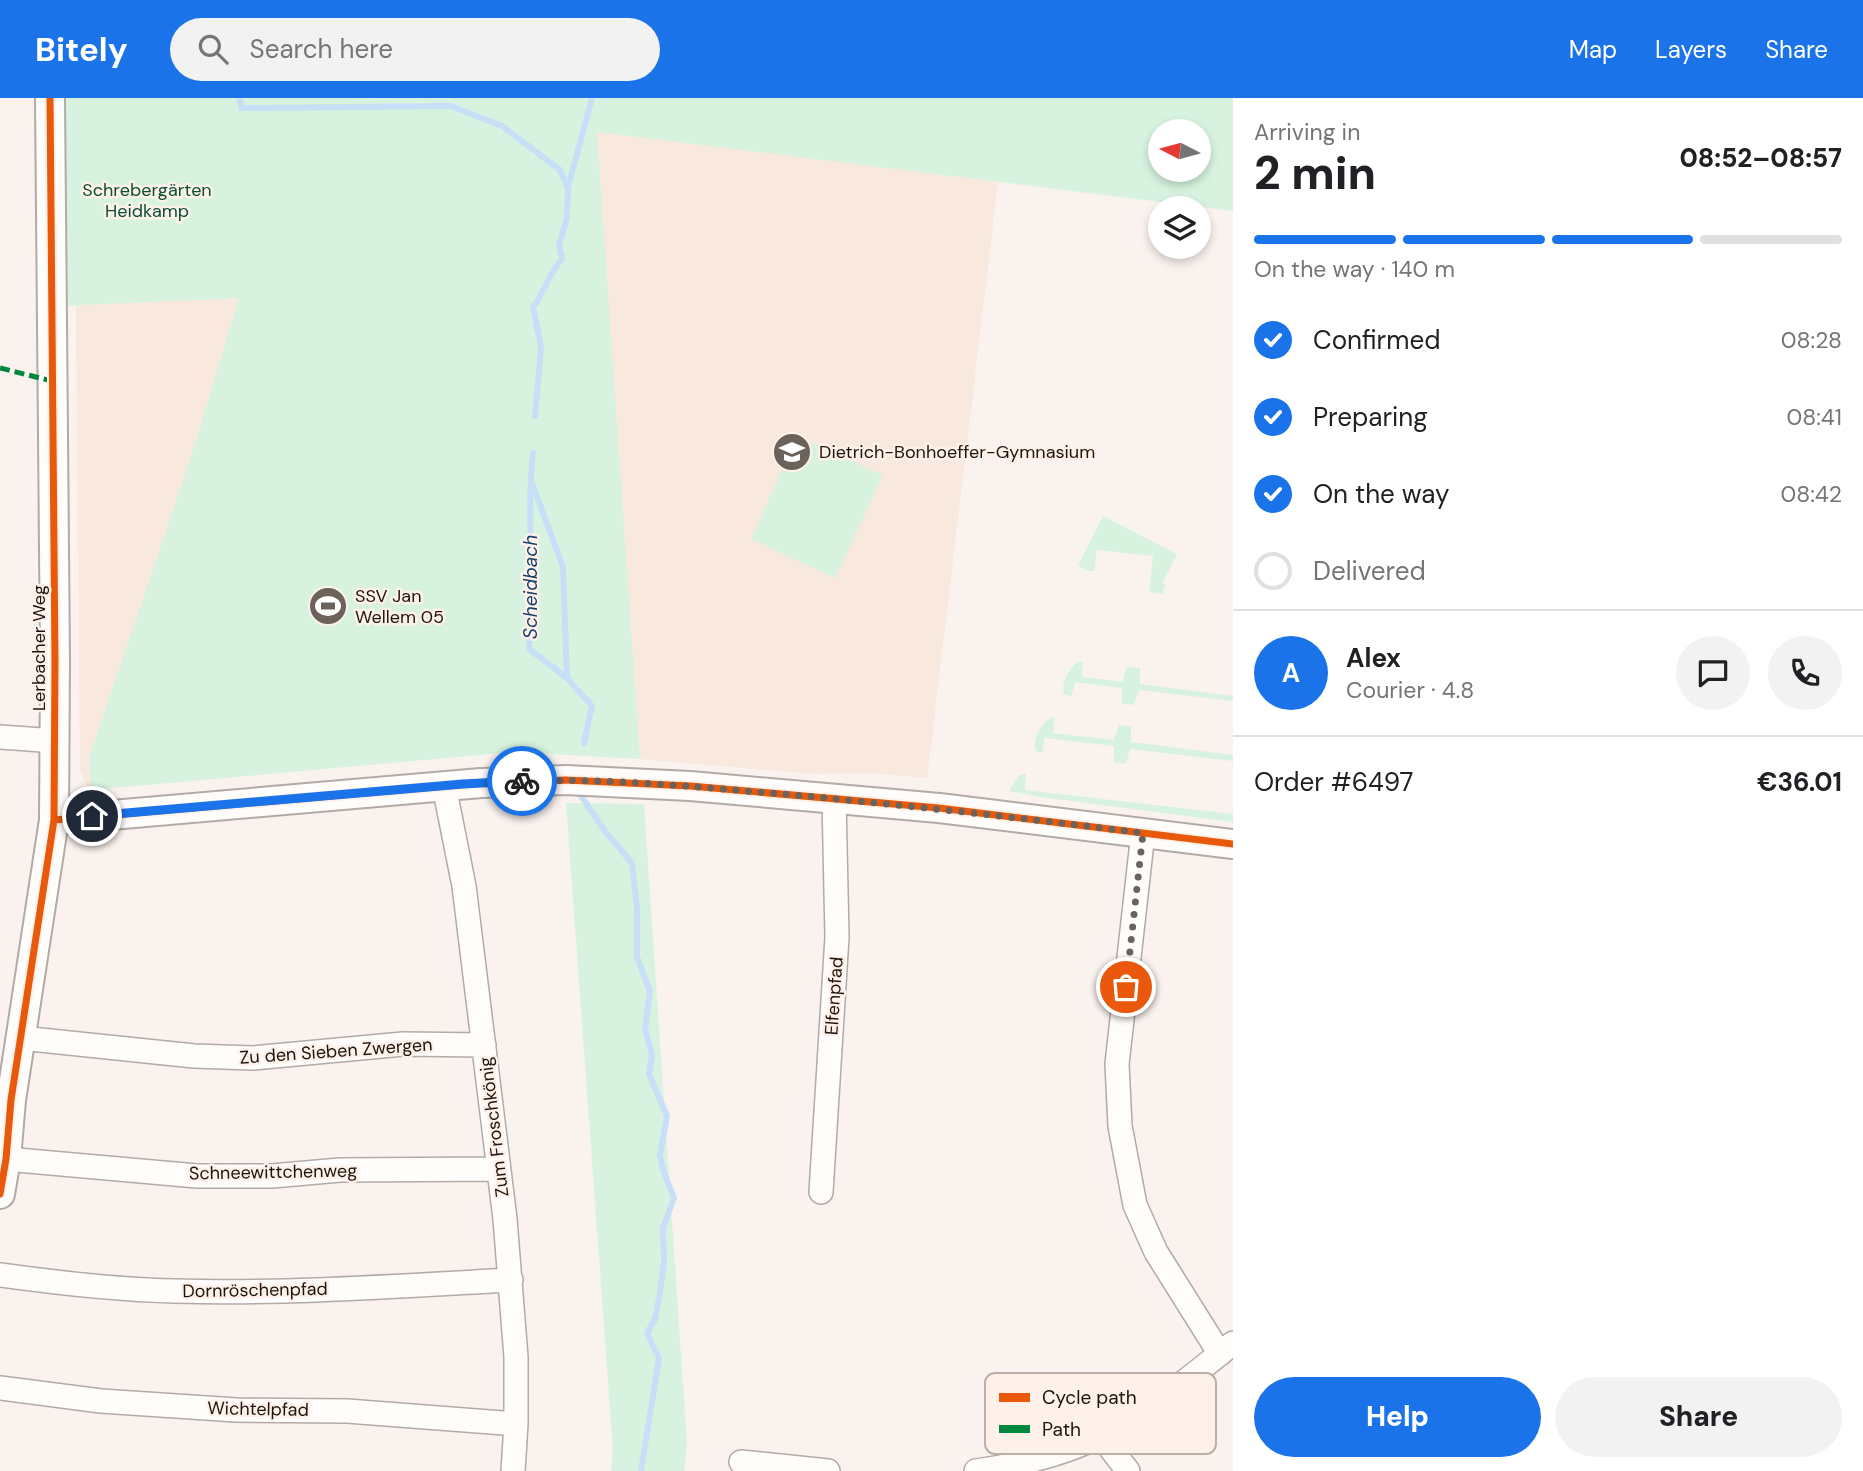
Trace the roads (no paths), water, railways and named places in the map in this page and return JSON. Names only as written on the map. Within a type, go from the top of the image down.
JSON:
[{"type":"street","name":"Lerbacher Weg","points":[[0,1194],[11,1100],[54,820],[56,741],[50,98]]},
{"type":"street","points":[[0,737],[56,741]]},
{"type":"street","points":[[54,820],[446,796],[566,780],[617,781],[939,808],[1233,844]]},
{"type":"street","name":"Zum Froschkönig","points":[[446,796],[464,886],[511,1280],[516,1357],[513,1471]]},
{"type":"street","name":"Elfenpfad","points":[[821,1192],[837,937],[834,799]]},
{"type":"street","points":[[1143,833],[1117,1065],[1120,1126],[1135,1205],[1156,1252],[1226,1348],[1194,1373]]},
{"type":"street","name":"Zu den Sieben Zwergen","points":[[21,1038],[194,1056],[253,1058],[403,1044],[484,1045]]},
{"type":"street","name":"Schneewittchenweg","points":[[6,1159],[197,1176],[272,1176],[340,1170],[499,1170]]},
{"type":"street","name":"Dornröschenpfad","points":[[0,1275],[49,1282],[174,1291],[344,1288],[511,1280]]},
{"type":"street","name":"Wichtelpfad","points":[[0,1388],[114,1402],[236,1410],[360,1412],[516,1424]]},
{"type":"street","points":[[976,1471],[1004,1467],[1050,1454]]},
{"type":"street","points":[[1115,1454],[1128,1471]]},
{"type":"street","points":[[741,1462],[828,1471]]},
{"type":"waterway","name":"Scheidbach","points":[[240,98],[241,108],[451,106],[502,126],[560,170],[568,188],[567,218],[559,245],[562,259],[533,307],[541,347],[535,416]]},
{"type":"waterway","points":[[568,187],[592,98]]},
{"type":"waterway","name":"Scheidbach","points":[[533,453],[529,649],[567,678],[592,706],[584,743]]},
{"type":"waterway","name":"Scheidbach","points":[[532,483],[563,567],[567,678]]},
{"type":"waterway","name":"Scheidbach","points":[[579,793],[607,834],[632,863],[637,908],[637,957],[650,992],[645,1029],[652,1055],[649,1074],[667,1116],[660,1155],[674,1198],[663,1228],[664,1262],[655,1319],[647,1333],[659,1358],[641,1471]]},
{"type":"place","name":"Dietrich-Bonhoeffer-Gymnasium","points":[[792,452]]},
{"type":"place","name":"SSV Jan Wellem 05","points":[[328,606]]},
{"type":"park label","name":"Schrebergärten Heidkamp","points":[[147,200]]}]
